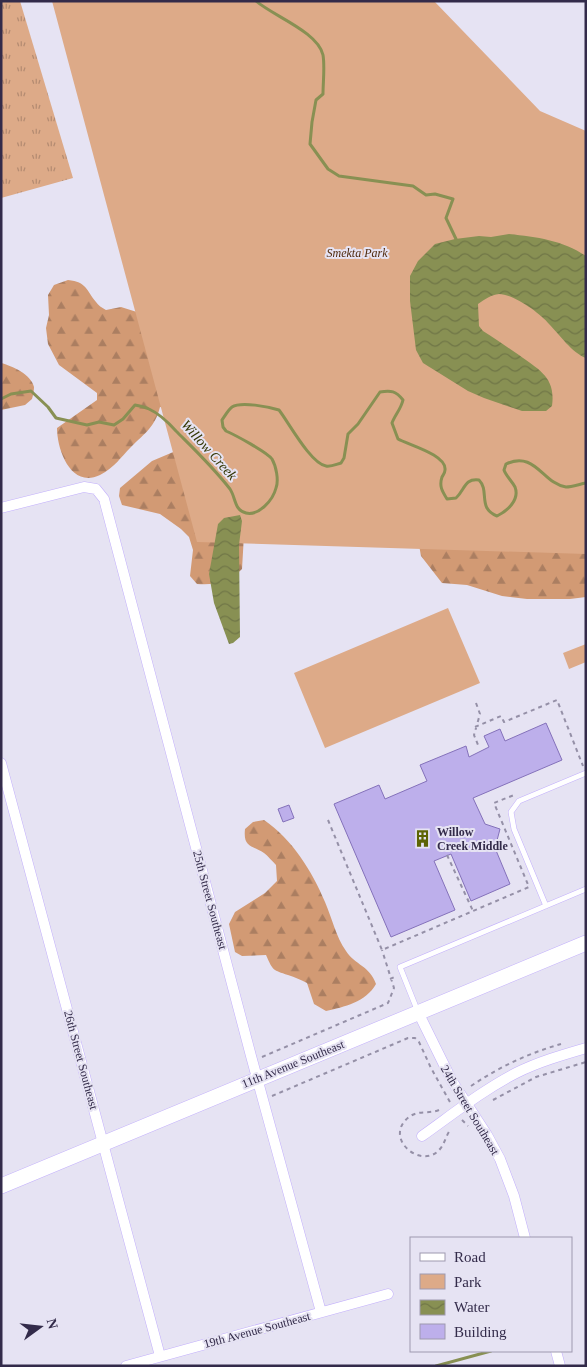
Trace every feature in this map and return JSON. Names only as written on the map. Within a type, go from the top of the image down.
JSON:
[{"type":"main road","name":"11th Avenue Southeast","points":[[1,1186],[586,942]]},
{"type":"street","name":"25th Street Southeast","points":[[1,508],[78,488],[91,487],[101,493],[107,507],[257,1079],[321,1312]]},
{"type":"street","name":"26th Street Southeast","points":[[1,763],[160,1356]]},
{"type":"street","name":"24th Street Southeast","points":[[418,1012],[440,1060],[500,1159],[514,1196],[526,1237]]},
{"type":"street","points":[[422,1136],[467,1104],[517,1073],[586,1048]]},
{"type":"street","name":"19th Avenue Southeast","points":[[126,1366],[388,1294]]},
{"type":"street","points":[[556,1352],[560,1366]]},
{"type":"lane","points":[[546,906],[514,829],[511,812],[519,801],[586,773]]},
{"type":"lane","points":[[418,1012],[400,967],[586,889]]},
{"type":"path","points":[[475,728],[501,716],[504,722],[557,700],[583,766]]},
{"type":"path","points":[[476,703],[480,714],[474,735],[478,745]]},
{"type":"path","points":[[382,950],[529,887],[494,803]]},
{"type":"path","points":[[252,1060],[388,1002],[394,988],[382,950],[328,820]]},
{"type":"path","points":[[447,855],[473,911]]},
{"type":"path","points":[[263,1100],[408,1038],[415,1038],[419,1042],[450,1102]]},
{"type":"path","points":[[492,1100],[536,1077],[586,1062]]},
{"type":"path","points":[[463,1119],[472,1131]]},
{"type":"green space","points":[[1,1],[20,1],[73,178],[1,198]]},
{"type":"green space","name":"Smekta Park","points":[[52,1],[434,1],[540,111],[586,131],[586,554],[197,542]]},
{"type":"green space","points":[[68,280],[83,285],[98,304],[106,310],[121,307],[140,313],[173,409],[160,407],[149,429],[117,462],[100,475],[90,478],[81,477],[68,465],[60,447],[57,428],[97,400],[97,393],[59,365],[48,344],[46,328],[49,315],[48,295],[54,285]]},
{"type":"green space","points":[[1,363],[25,374],[32,382],[34,387],[32,399],[25,405],[1,410]]},
{"type":"green space","points":[[204,439],[244,535],[242,569],[227,580],[216,583],[197,584],[190,576],[193,550],[189,537],[160,514],[122,505],[119,496],[120,488],[152,461]]},
{"type":"green space","points":[[586,507],[586,597],[527,599],[502,596],[467,585],[442,583],[421,556],[419,545]]},
{"type":"green space","points":[[448,608],[480,683],[325,748],[294,673]]},
{"type":"green space","points":[[586,644],[586,662],[569,669],[563,653]]},
{"type":"green space","points":[[264,820],[284,836],[300,856],[320,890],[343,946],[354,960],[370,973],[376,984],[372,990],[354,1003],[326,1011],[314,1004],[307,983],[276,971],[266,955],[242,956],[235,952],[229,924],[235,912],[265,893],[277,881],[276,865],[264,853],[249,845],[245,840],[245,829],[253,822]]},
{"type":"water","points":[[509,234],[558,243],[586,256],[586,358],[571,348],[539,315],[511,297],[499,294],[493,295],[478,304],[479,326],[483,331],[533,365],[549,381],[553,396],[552,406],[546,411],[522,411],[468,391],[423,363],[416,350],[410,301],[410,276],[418,261],[435,244],[455,239]]},
{"type":"water","points":[[240,515],[242,521],[239,545],[240,637],[229,644],[214,603],[209,574],[218,524],[224,518]]},
{"type":"building","name":"Willow Creek Middle","points":[[546,723],[562,760],[473,798],[485,824],[500,829],[495,848],[510,884],[471,901],[451,854],[434,861],[455,910],[391,937],[334,804],[379,785],[385,799],[427,781],[420,765],[466,746],[469,757],[489,747],[484,736],[500,729],[505,741]]},
{"type":"building","points":[[289,805],[294,818],[283,822],[278,809]]},
{"type":"waterway","points":[[256,1],[313,39],[323,55],[323,94],[316,100],[310,144],[328,169],[339,176],[413,186],[426,195],[435,194],[453,199],[446,218],[456,239]]},
{"type":"waterway","name":"Willow Creek","points":[[1,399],[11,394],[31,391],[48,407],[56,418],[87,425],[99,422],[114,425],[123,419],[135,405],[149,409],[167,421],[210,466],[230,489],[239,509],[246,513],[256,512],[269,502],[276,488],[277,473],[269,456],[226,431],[223,427],[222,420],[232,407],[248,405],[279,410],[307,451],[320,464],[330,466],[341,463],[344,458],[348,434],[358,424],[380,392],[384,391],[396,393],[403,400],[392,423],[398,439],[434,455],[444,465],[445,471],[441,480],[441,486],[447,499],[456,498],[470,481],[479,480],[484,489],[487,509],[497,516],[512,504],[516,496],[515,487],[504,470],[506,464],[516,461],[532,464],[558,485],[568,487],[586,483]]},
{"type":"waterway","points":[[436,1366],[487,1352]]},
{"type":"place","name":"Willow Creek Middle","points":[[423,839]]}]
